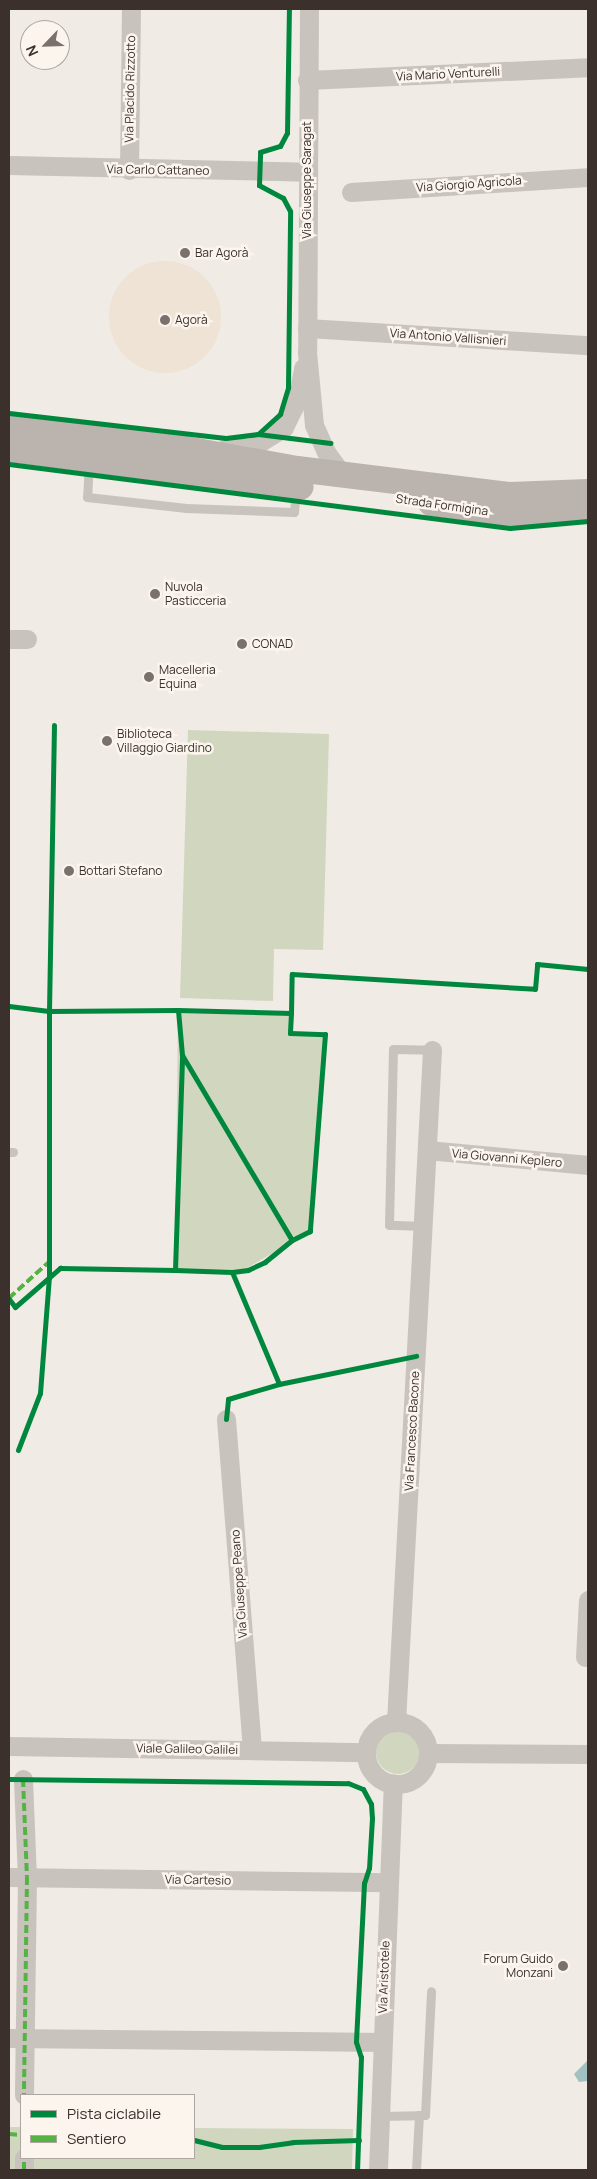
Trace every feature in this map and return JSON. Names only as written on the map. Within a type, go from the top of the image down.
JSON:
[{"type":"street","name":"Via Placido Rizzotto","points":[[129,170],[131,9]]},
{"type":"street","name":"Via Giuseppe Saragat","points":[[308,9],[307,352],[314,425],[326,452],[342,474]]},
{"type":"street","name":"Via Mario Venturelli","points":[[307,80],[588,67]]},
{"type":"street","name":"Via Carlo Cattaneo","points":[[9,165],[129,170],[307,172]]},
{"type":"street","name":"Via Giorgio Agricola","points":[[350,192],[588,177]]},
{"type":"street","name":"Via Antonio Vallisnieri","points":[[307,328],[588,345]]},
{"type":"street","name":"Via Giuseppe Saragat","points":[[180,448],[250,448],[271,438],[290,416],[307,352]]},
{"type":"street","name":"Strada Formigina","points":[[9,428],[90,450],[297,478],[437,504],[506,514],[588,511]]},
{"type":"street","name":"Strada Formigina","points":[[9,448],[90,450],[180,448],[297,478],[342,474],[437,504],[510,495],[588,492]]},
{"type":"street","name":"Via Francesco Bacone","points":[[396,1722],[432,1050]]},
{"type":"street","name":"Via Giovanni Keplero","points":[[427,1150],[588,1165]]},
{"type":"street","name":"Via Giuseppe Peano","points":[[226,1419],[252,1750]]},
{"type":"street","points":[[586,1657],[588,1600]]},
{"type":"street","points":[[396,1722],[418,1730],[428,1753],[424,1768],[418,1776],[407,1782],[393,1784],[373,1772],[366,1752],[377,1730],[396,1722]]},
{"type":"street","name":"Viale Galileo Galilei","points":[[9,1746],[366,1752]]},
{"type":"street","points":[[428,1753],[588,1754]]},
{"type":"street","points":[[23,1779],[18,1877],[16,2038],[24,2094]]},
{"type":"street","name":"Via Aristotele","points":[[378,2170],[393,1784]]},
{"type":"street","name":"Via Cartesio","points":[[18,1877],[388,1882]]},
{"type":"street","points":[[16,2038],[382,2042]]},
{"type":"lane","points":[[90,450],[88,497],[186,508],[294,512],[297,478]]},
{"type":"lane","points":[[423,1226],[389,1225],[393,1049],[432,1050]]},
{"type":"lane","points":[[380,2116],[425,2115],[431,1992]]},
{"type":"lane","points":[[416,2170],[419,2115]]},
{"type":"green space","points":[[188,730],[329,734],[323,950],[274,949],[273,1001],[180,998]]},
{"type":"green space","points":[[178,1010],[291,1013],[290,1033],[325,1034],[310,1231],[242,1271],[175,1270]]},
{"type":"green space","points":[[398,1730],[410,1734],[416,1740],[420,1752],[416,1764],[410,1770],[398,1774],[386,1770],[380,1764],[376,1752],[380,1740],[386,1734]]},
{"type":"green space","points":[[9,2127],[20,2127],[20,2159],[195,2159],[195,2128],[353,2129],[352,2170],[9,2170]]},
{"type":"shaded area","name":"Agorà","points":[[165,261],[186,265],[205,277],[217,296],[221,317],[217,338],[205,357],[186,369],[165,373],[144,369],[125,357],[113,338],[109,317],[113,296],[125,277],[144,265]]},
{"type":"water","points":[[588,2060],[588,2081],[579,2082],[574,2074]]},
{"type":"marked path","points":[[9,1298],[50,1261]]},
{"type":"marked path","points":[[23,1779],[27,1877],[24,2094]]},
{"type":"marked path","points":[[9,2134],[20,2135]]},
{"type":"marked path","points":[[24,2159],[24,2170]]},
{"type":"cycle path","points":[[258,434],[280,414],[288,387],[290,211],[283,198],[259,185],[260,152],[280,146],[287,133],[289,9]]},
{"type":"cycle path","points":[[9,413],[226,438],[258,434],[330,443]]},
{"type":"cycle path","points":[[9,464],[510,528],[588,521]]},
{"type":"cycle path","points":[[18,1450],[40,1393],[49,1277],[49,1011],[54,725]]},
{"type":"cycle path","points":[[182,1055],[178,1010],[291,1013],[292,974],[535,989],[537,964],[588,969]]},
{"type":"cycle path","points":[[9,1006],[49,1011],[178,1010]]},
{"type":"cycle path","points":[[291,1013],[290,1033],[325,1034],[310,1231],[292,1240]]},
{"type":"cycle path","points":[[232,1272],[175,1270],[182,1055],[292,1240],[265,1262],[248,1270],[232,1272],[279,1384],[416,1356]]},
{"type":"cycle path","points":[[9,1299],[15,1307],[60,1268],[175,1270]]},
{"type":"cycle path","points":[[226,1419],[228,1399],[279,1384]]},
{"type":"cycle path","points":[[9,1779],[348,1783],[363,1789],[371,1804],[372,1818],[369,1868],[364,1883],[356,2042],[361,2057],[357,2170]]},
{"type":"cycle path","points":[[195,2140],[222,2147],[259,2147],[293,2142],[359,2140]]},
{"type":"place","name":"Bar Agorà","points":[[185,253]]},
{"type":"place","name":"Agorà","points":[[165,320]]},
{"type":"place","name":"Nuvola Pasticceria","points":[[155,594]]},
{"type":"place","name":"CONAD","points":[[242,644]]},
{"type":"place","name":"Macelleria Equina","points":[[149,677]]},
{"type":"place","name":"Biblioteca Villaggio Giardino","points":[[107,741]]},
{"type":"place","name":"Bottari Stefano","points":[[69,871]]},
{"type":"place","name":"Forum Guido Monzani","points":[[563,1966]]}]
